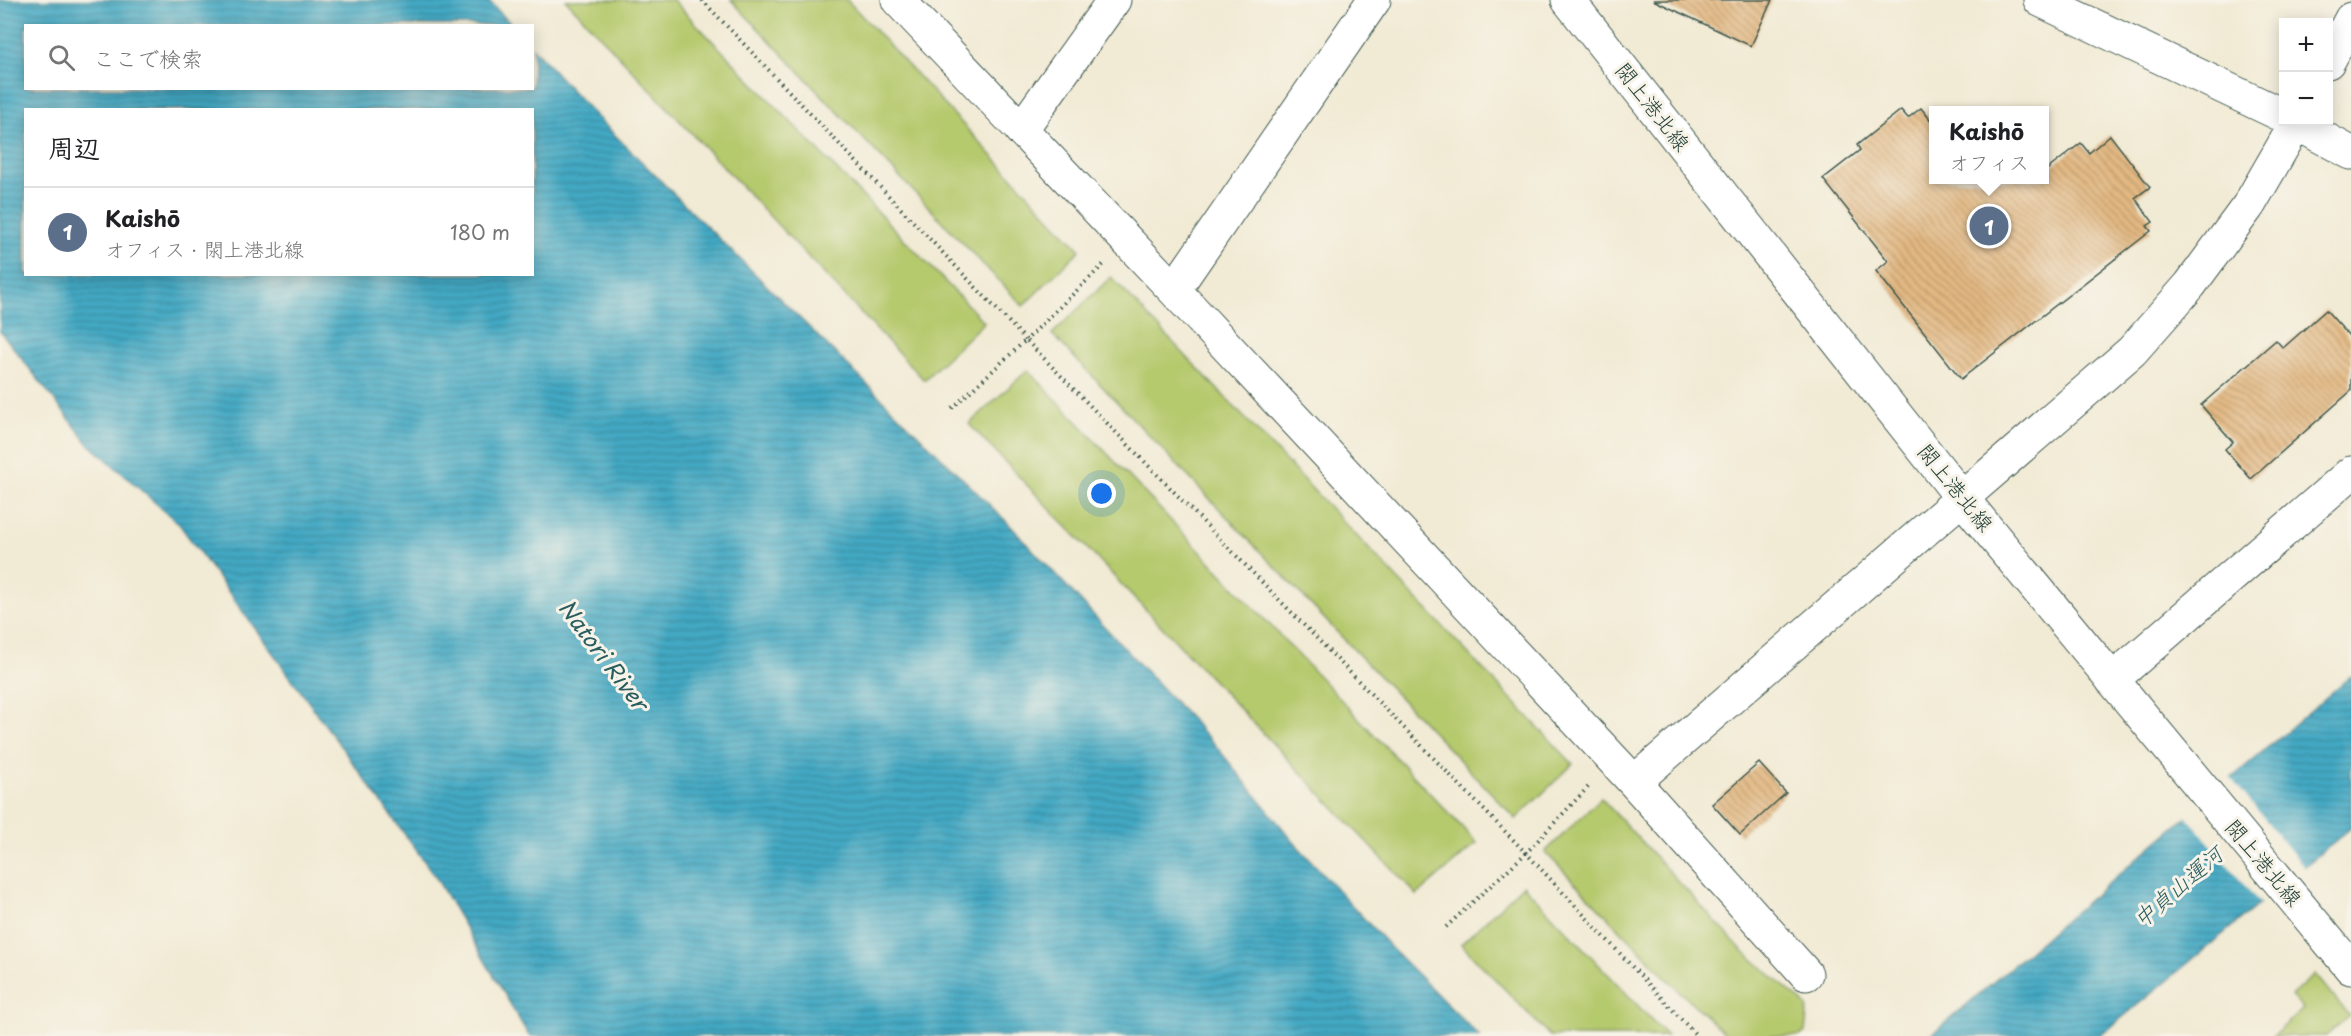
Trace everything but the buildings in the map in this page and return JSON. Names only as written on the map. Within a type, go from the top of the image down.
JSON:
[{"type":"street","points":[[898,0],[1174,290],[1615,773],[1806,974]]},
{"type":"street","points":[[1021,130],[1114,0]]},
{"type":"street","points":[[1174,290],[1374,0]]},
{"type":"street","name":"閖上港北線","points":[[1568,0],[1961,497],[2164,745],[2342,957]]},
{"type":"street","points":[[2040,0],[2279,113]]},
{"type":"street","points":[[2333,53],[2351,19]]},
{"type":"street","points":[[1615,773],[1961,497],[2132,351],[2190,285],[2249,205],[2290,126]]},
{"type":"street","points":[[2304,126],[2351,153]]},
{"type":"street","points":[[2112,680],[2351,473]]},
{"type":"path","points":[[702,0],[1026,340],[1526,853],[1697,1036]]},
{"type":"path","points":[[952,408],[1099,269]]},
{"type":"path","points":[[1446,927],[1615,773]]},
{"type":"green space","points":[[566,0],[673,0],[984,322],[924,380]]},
{"type":"green space","points":[[731,0],[847,0],[1080,250],[1023,306]]},
{"type":"green space","points":[[1111,277],[1573,764],[1516,819],[1052,334]]},
{"type":"green space","points":[[1028,370],[1477,843],[1417,895],[969,424]]},
{"type":"green space","points":[[1601,798],[1742,950],[1808,1007],[1805,1032],[1800,1036],[1728,1036],[1678,990],[1545,852]]},
{"type":"green space","points":[[1523,885],[1667,1036],[1550,1036],[1461,944]]},
{"type":"green space","points":[[2315,974],[2349,1016],[2326,1036],[2273,1036],[2303,1009],[2291,996]]},
{"type":"water","name":"Natori River","points":[[0,0],[488,0],[511,24],[24,24],[24,90],[534,90],[534,49],[588,108],[694,214],[1005,520],[1215,745],[1293,841],[1392,949],[1479,1036],[529,1036],[435,876],[179,524],[88,443],[0,331]]},
{"type":"water","name":"中貞山運河","points":[[2351,676],[2351,828],[2100,1036],[1930,1036]]},
{"type":"pier","points":[[2229,776],[2306,869],[2262,906],[2185,814]]},
{"type":"place","name":"Kaishō","points":[[1989,226]]}]
